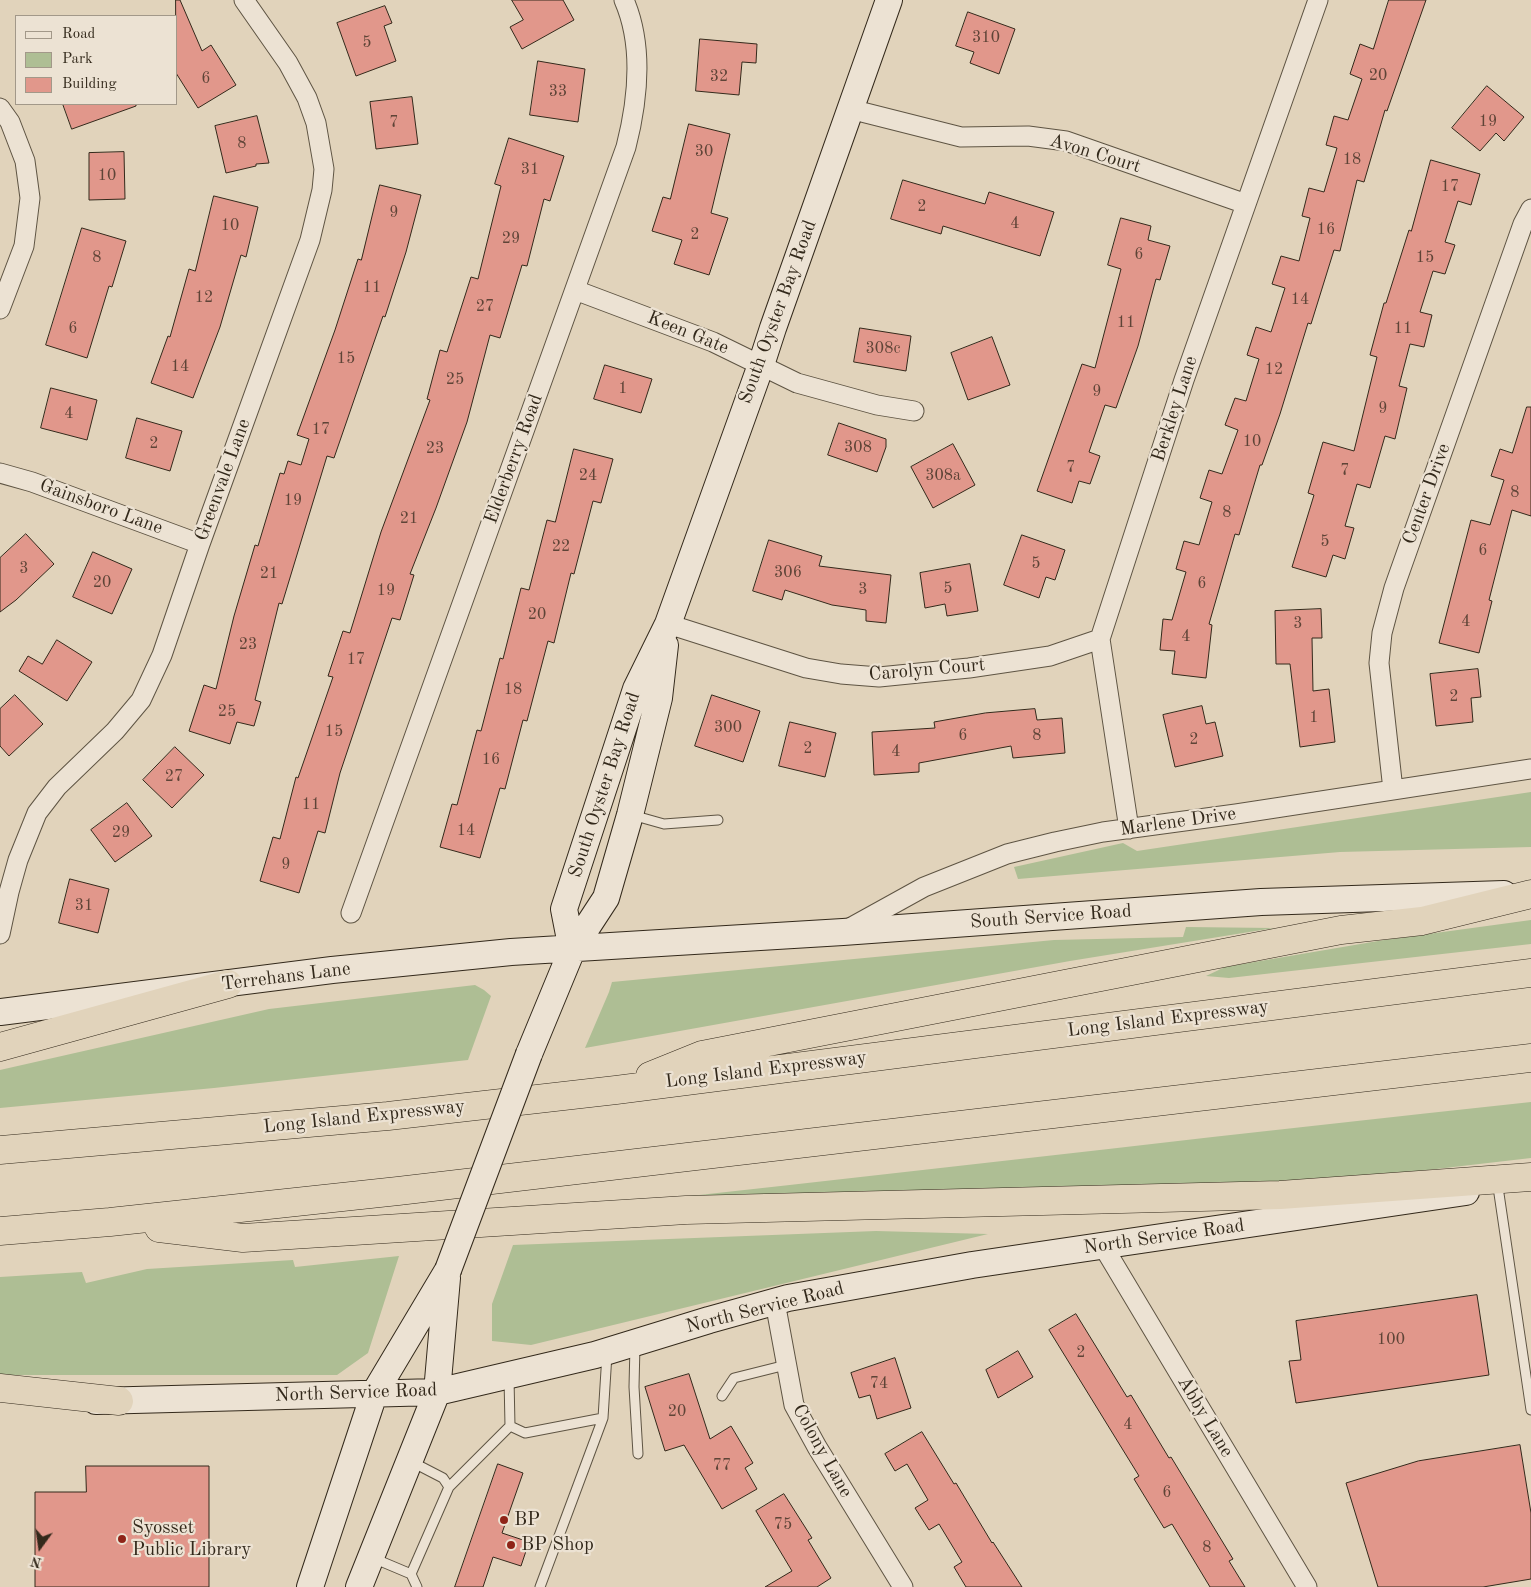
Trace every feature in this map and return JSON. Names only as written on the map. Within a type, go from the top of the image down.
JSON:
[{"type":"highway","points":[[616,1090],[702,1055],[1341,930],[1422,920],[1531,894]]},
{"type":"highway","name":"Long Island Expressway","points":[[0,1150],[388,1116],[616,1090],[1531,973]]},
{"type":"highway","points":[[0,1047],[228,984]]},
{"type":"highway","points":[[0,1231],[110,1222],[398,1191],[1531,1058]]},
{"type":"highway","points":[[110,1222],[243,1238],[686,1210],[1280,1194],[1531,1177]]},
{"type":"highway","points":[[0,1388],[119,1402]]},
{"type":"main road","name":"South Oyster Bay Road","points":[[572,950],[564,909],[636,689],[668,624],[889,0]]},
{"type":"main road","name":"South Oyster Bay Road","points":[[310,1587],[374,1394],[448,1270],[529,1054],[572,950],[606,898],[630,815],[659,698],[668,624]]},
{"type":"main road","name":"South Service Road","points":[[572,950],[1261,902],[1531,894]]},
{"type":"main road","name":"Terrehans Lane","points":[[0,1012],[332,970],[511,952],[572,950]]},
{"type":"main road","name":"North Service Road","points":[[0,1401],[119,1402],[437,1392],[607,1351],[788,1298],[972,1265],[1531,1182]]},
{"type":"main road","name":"South Oyster Bay Road","points":[[359,1587],[437,1392],[448,1270]]},
{"type":"street","name":"Greenvale Lane","points":[[0,934],[18,860],[37,813],[57,787],[115,731],[141,700],[162,655],[310,240],[322,190],[324,169],[316,122],[307,98],[288,62],[244,0]]},
{"type":"street","name":"Elderberry Road","points":[[351,912],[626,147],[634,118],[637,60],[634,32],[624,0]]},
{"type":"street","name":"Berkley Lane","points":[[1128,829],[1100,639],[1184,380],[1318,0]]},
{"type":"street","points":[[0,108],[10,122],[26,161],[30,198],[24,246],[0,309]]},
{"type":"street","name":"Avon Court","points":[[850,109],[961,137],[1028,136],[1066,141],[1246,204]]},
{"type":"street","name":"Center Drive","points":[[1393,790],[1379,664],[1382,633],[1394,588],[1523,224],[1531,209]]},
{"type":"street","name":"Keen Gate","points":[[575,290],[713,342],[797,383],[877,406],[914,411]]},
{"type":"street","name":"Gainsboro Lane","points":[[0,473],[32,482],[200,544]]},
{"type":"street","name":"Carolyn Court","points":[[668,624],[806,668],[841,674],[879,677],[969,668],[1050,656],[1100,639]]},
{"type":"street","name":"Marlene Drive","points":[[843,932],[924,887],[1007,854],[1056,842],[1128,829],[1531,769]]},
{"type":"street","name":"Abby Lane","points":[[1103,1246],[1307,1587]]},
{"type":"street","name":"Colony Lane","points":[[774,1302],[794,1406],[817,1447],[904,1587]]},
{"type":"lane","points":[[630,815],[664,824],[718,820]]},
{"type":"lane","points":[[1498,1187],[1531,1410]]},
{"type":"lane","points":[[636,1342],[634,1387],[638,1454]]},
{"type":"lane","points":[[540,1587],[603,1418],[607,1351]]},
{"type":"lane","points":[[722,1396],[734,1378],[786,1365]]},
{"type":"lane","points":[[411,1574],[449,1487],[510,1426],[509,1375]]},
{"type":"lane","points":[[510,1426],[525,1433],[603,1418]]},
{"type":"lane","points":[[410,1461],[443,1478],[449,1487]]},
{"type":"lane","points":[[371,1557],[411,1574],[417,1587]]},
{"type":"green space","points":[[1531,792],[1531,847],[1340,852],[1018,879],[1014,867],[1123,843],[1137,851]]},
{"type":"green space","points":[[1531,920],[1531,944],[1229,978],[1206,976],[1225,967],[1384,940]]},
{"type":"green space","points":[[1186,927],[1274,928],[1070,961],[585,1048],[612,982],[1054,940],[1183,937]]},
{"type":"green space","points":[[475,985],[491,996],[468,1060],[214,1088],[0,1108],[0,1070],[269,1009]]},
{"type":"green space","points":[[1531,1102],[1531,1158],[1324,1182],[681,1197],[1319,1125]]},
{"type":"green space","points":[[876,1231],[988,1234],[531,1345],[492,1341],[492,1304],[513,1245]]},
{"type":"green space","points":[[399,1256],[368,1353],[337,1375],[0,1375],[0,1277],[82,1272],[86,1283],[147,1269],[293,1260],[295,1267]]},
{"type":"building","points":[[176,0],[180,0],[202,51],[211,45],[236,85],[198,108],[178,76],[178,15],[176,15]]},
{"type":"building","points":[[512,0],[563,0],[574,20],[522,49],[510,27],[523,20]]},
{"type":"building","points":[[1389,0],[1426,0],[1387,111],[1385,110],[1364,182],[1357,180],[1340,251],[1334,250],[1311,324],[1308,323],[1280,414],[1262,465],[1260,465],[1239,535],[1235,534],[1209,624],[1212,625],[1206,678],[1172,674],[1175,651],[1160,650],[1163,619],[1172,620],[1186,572],[1176,569],[1184,541],[1199,545],[1212,502],[1200,498],[1209,470],[1222,474],[1238,430],[1225,425],[1235,398],[1246,401],[1259,359],[1247,355],[1256,327],[1271,332],[1285,288],[1272,284],[1281,256],[1299,261],[1310,218],[1302,216],[1309,188],[1324,192],[1337,148],[1326,145],[1334,116],[1348,120],[1362,79],[1350,74],[1360,44],[1373,49]]},
{"type":"building","points":[[385,6],[392,23],[384,26],[396,61],[356,76],[337,23]]},
{"type":"building","points":[[968,12],[1015,29],[999,74],[970,63],[974,52],[956,46]]},
{"type":"building","points":[[700,39],[757,44],[756,63],[742,62],[739,95],[696,91]]},
{"type":"building","points":[[538,61],[585,69],[578,122],[530,115]]},
{"type":"building","points":[[1487,86],[1524,117],[1504,141],[1496,133],[1480,151],[1452,128]]},
{"type":"building","points":[[412,97],[418,144],[376,149],[370,102]]},
{"type":"building","points":[[63,105],[136,105],[136,106],[72,129]]},
{"type":"building","points":[[257,116],[269,163],[256,164],[256,166],[226,173],[215,126]]},
{"type":"building","points":[[689,124],[730,134],[711,213],[728,218],[709,275],[674,264],[682,240],[652,231],[663,197],[670,199]]},
{"type":"building","points":[[509,138],[564,156],[550,201],[544,199],[527,266],[522,265],[500,338],[490,335],[467,422],[410,574],[414,575],[400,620],[392,618],[340,773],[325,833],[318,831],[299,893],[260,881],[273,837],[280,839],[296,777],[298,778],[333,677],[328,676],[343,631],[350,633],[381,532],[430,400],[427,399],[440,350],[447,352],[471,277],[478,279],[501,186],[495,184]]},
{"type":"building","points":[[124,152],[125,199],[89,200],[89,153]]},
{"type":"building","points":[[1431,160],[1480,174],[1471,205],[1458,201],[1445,242],[1455,245],[1445,274],[1433,271],[1420,312],[1432,315],[1424,347],[1410,344],[1399,386],[1407,388],[1395,439],[1385,436],[1370,488],[1357,484],[1345,526],[1354,528],[1345,559],[1333,555],[1326,577],[1292,567],[1314,495],[1308,493],[1323,442],[1354,451],[1377,357],[1370,355],[1384,303],[1386,303],[1409,230],[1411,231]]},
{"type":"building","points":[[903,180],[985,204],[989,192],[1054,212],[1040,256],[943,226],[941,234],[891,219]]},
{"type":"building","points":[[380,185],[421,195],[406,252],[385,317],[383,316],[334,458],[327,456],[282,604],[279,603],[255,700],[261,702],[254,726],[237,722],[230,744],[189,731],[204,685],[216,689],[234,616],[255,545],[258,546],[280,473],[284,474],[288,461],[301,465],[309,439],[297,435],[335,330],[358,259],[361,260]]},
{"type":"building","points":[[214,196],[258,207],[246,257],[241,255],[220,327],[193,398],[151,383],[168,336],[170,337],[189,269],[195,271]]},
{"type":"building","points":[[1121,218],[1151,226],[1148,240],[1170,246],[1160,280],[1156,279],[1138,346],[1116,408],[1105,405],[1089,452],[1100,456],[1090,484],[1079,481],[1072,503],[1037,491],[1082,364],[1095,368],[1121,269],[1108,265]]},
{"type":"building","points":[[82,228],[126,241],[112,287],[109,286],[87,358],[46,345]]},
{"type":"building","points":[[860,328],[911,336],[906,371],[854,362]]},
{"type":"building","points":[[992,337],[1010,385],[968,400],[951,353]]},
{"type":"building","points":[[605,365],[652,379],[641,413],[594,399]]},
{"type":"building","points":[[51,388],[97,400],[87,440],[41,428]]},
{"type":"building","points":[[1527,407],[1531,407],[1531,516],[1512,510],[1489,600],[1492,601],[1479,653],[1439,643],[1471,520],[1490,525],[1504,480],[1491,476],[1500,449],[1512,453]]},
{"type":"building","points":[[137,418],[182,431],[170,471],[126,458]]},
{"type":"building","points":[[839,423],[886,439],[886,447],[877,472],[828,455]]},
{"type":"building","points":[[953,444],[975,485],[933,508],[911,467]]},
{"type":"building","points":[[574,449],[613,459],[601,503],[593,501],[574,574],[571,573],[554,643],[548,641],[527,721],[523,720],[505,789],[500,788],[480,858],[440,847],[452,804],[457,805],[477,730],[481,731],[500,658],[503,659],[521,588],[529,590],[547,520],[555,522]]},
{"type":"building","points":[[26,534],[54,564],[16,600],[0,612],[0,558]]},
{"type":"building","points":[[1022,535],[1065,550],[1055,580],[1046,577],[1039,598],[1004,585]]},
{"type":"building","points":[[769,540],[822,556],[819,566],[891,575],[886,623],[866,621],[866,610],[832,605],[785,590],[782,600],[753,591]]},
{"type":"building","points":[[93,552],[132,569],[112,614],[73,597]]},
{"type":"building","points":[[970,564],[978,611],[947,616],[945,604],[925,608],[920,573]]},
{"type":"building","points":[[1321,609],[1322,638],[1312,638],[1313,691],[1329,689],[1335,742],[1300,747],[1290,664],[1276,664],[1275,611]]},
{"type":"building","points":[[57,640],[92,662],[67,701],[19,671],[28,656],[42,664]]},
{"type":"building","points":[[1478,669],[1481,697],[1471,698],[1473,722],[1436,726],[1430,674]]},
{"type":"building","points":[[15,695],[43,724],[9,756],[0,746],[0,709]]},
{"type":"building","points":[[712,695],[760,711],[743,762],[695,746]]},
{"type":"building","points":[[1202,706],[1206,724],[1215,722],[1223,756],[1175,767],[1163,715]]},
{"type":"building","points":[[1035,709],[1037,720],[1062,718],[1065,753],[1013,758],[1011,746],[919,763],[919,772],[874,775],[872,732],[935,728],[934,722],[985,713]]},
{"type":"building","points":[[790,722],[836,733],[825,777],[779,766]]},
{"type":"building","points":[[175,747],[204,775],[172,808],[143,780]]},
{"type":"building","points":[[127,803],[152,836],[115,862],[91,830]]},
{"type":"building","points":[[70,879],[109,889],[98,933],[59,923]]},
{"type":"building","points":[[1477,1295],[1489,1375],[1296,1403],[1289,1361],[1301,1360],[1296,1321]]},
{"type":"building","points":[[1076,1314],[1127,1397],[1131,1395],[1169,1458],[1171,1457],[1233,1559],[1229,1561],[1245,1587],[1210,1587],[1172,1524],[1164,1528],[1134,1479],[1139,1476],[1049,1330]]},
{"type":"building","points":[[1018,1351],[1033,1377],[998,1398],[986,1370]]},
{"type":"building","points":[[895,1358],[911,1408],[877,1419],[870,1395],[859,1398],[851,1373]]},
{"type":"building","points":[[689,1374],[710,1439],[731,1426],[753,1463],[745,1468],[757,1489],[722,1509],[684,1445],[665,1451],[645,1387]]},
{"type":"building","points":[[922,1432],[1022,1587],[966,1587],[954,1567],[962,1562],[939,1524],[929,1530],[915,1508],[928,1500],[907,1464],[895,1471],[885,1454]]},
{"type":"building","points":[[1520,1445],[1531,1513],[1531,1579],[1483,1587],[1378,1587],[1346,1483],[1418,1461]]},
{"type":"building","points":[[498,1464],[523,1473],[502,1533],[529,1542],[521,1566],[493,1557],[483,1587],[455,1587]]},
{"type":"building","name":"Syosset Public Library","points":[[86,1466],[209,1466],[209,1587],[35,1587],[35,1492],[86,1492]]},
{"type":"building","points":[[784,1494],[812,1538],[808,1540],[831,1578],[817,1587],[765,1587],[792,1571],[756,1511]]},
{"type":"place","name":"BP","points":[[504,1520]]},
{"type":"place","name":"Syosset Public Library","points":[[122,1539]]},
{"type":"place","name":"BP Shop","points":[[511,1545]]}]
